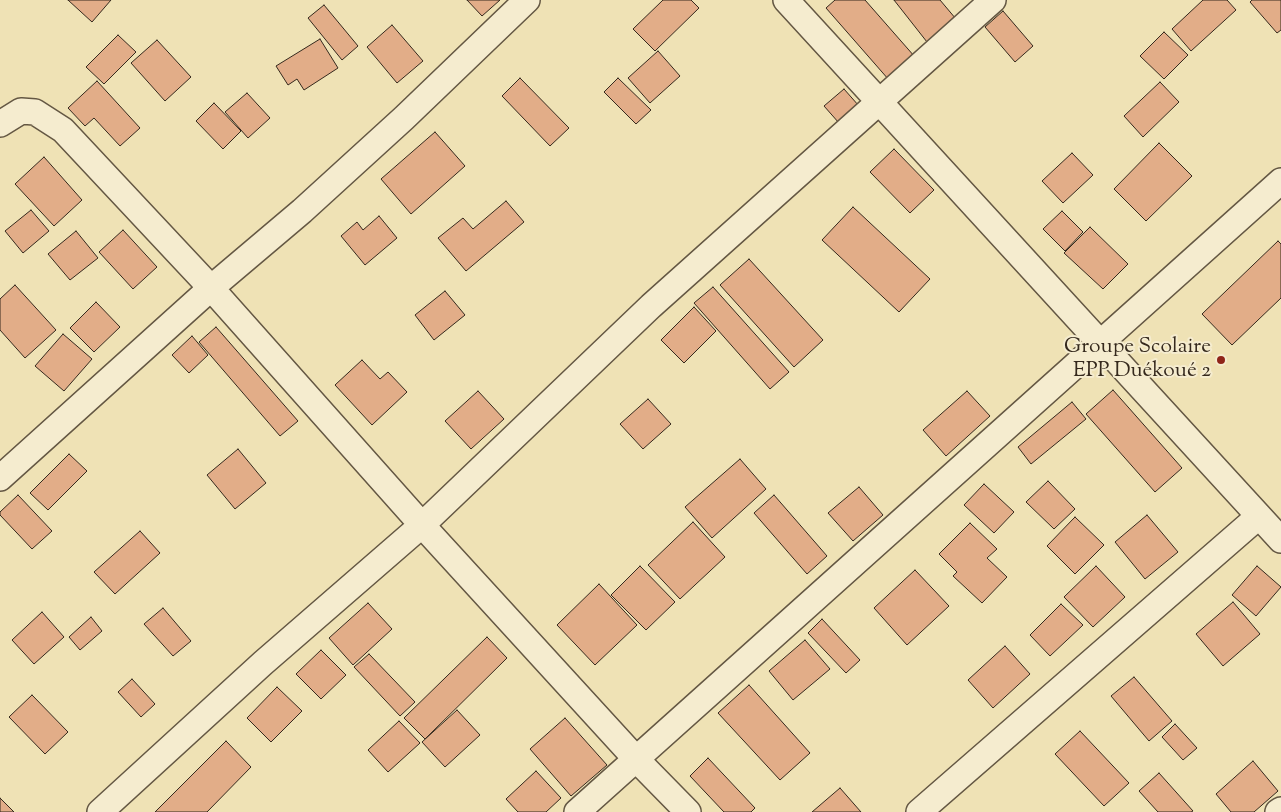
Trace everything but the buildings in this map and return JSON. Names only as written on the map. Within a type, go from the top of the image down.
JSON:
[{"type":"street","points":[[0,478],[211,288],[302,211],[404,118],[526,0]]},
{"type":"street","points":[[786,0],[1281,540]]},
{"type":"street","points":[[100,812],[263,664],[422,525],[651,306],[992,0]]},
{"type":"street","points":[[0,124],[22,111],[35,112],[63,130],[211,288],[422,525],[636,759],[688,812]]},
{"type":"street","points":[[577,812],[1281,181]]},
{"type":"street","points":[[919,812],[1259,516]]},
{"type":"place","name":"Groupe Scolaire EPP Duékoué 2","points":[[1221,360]]}]
